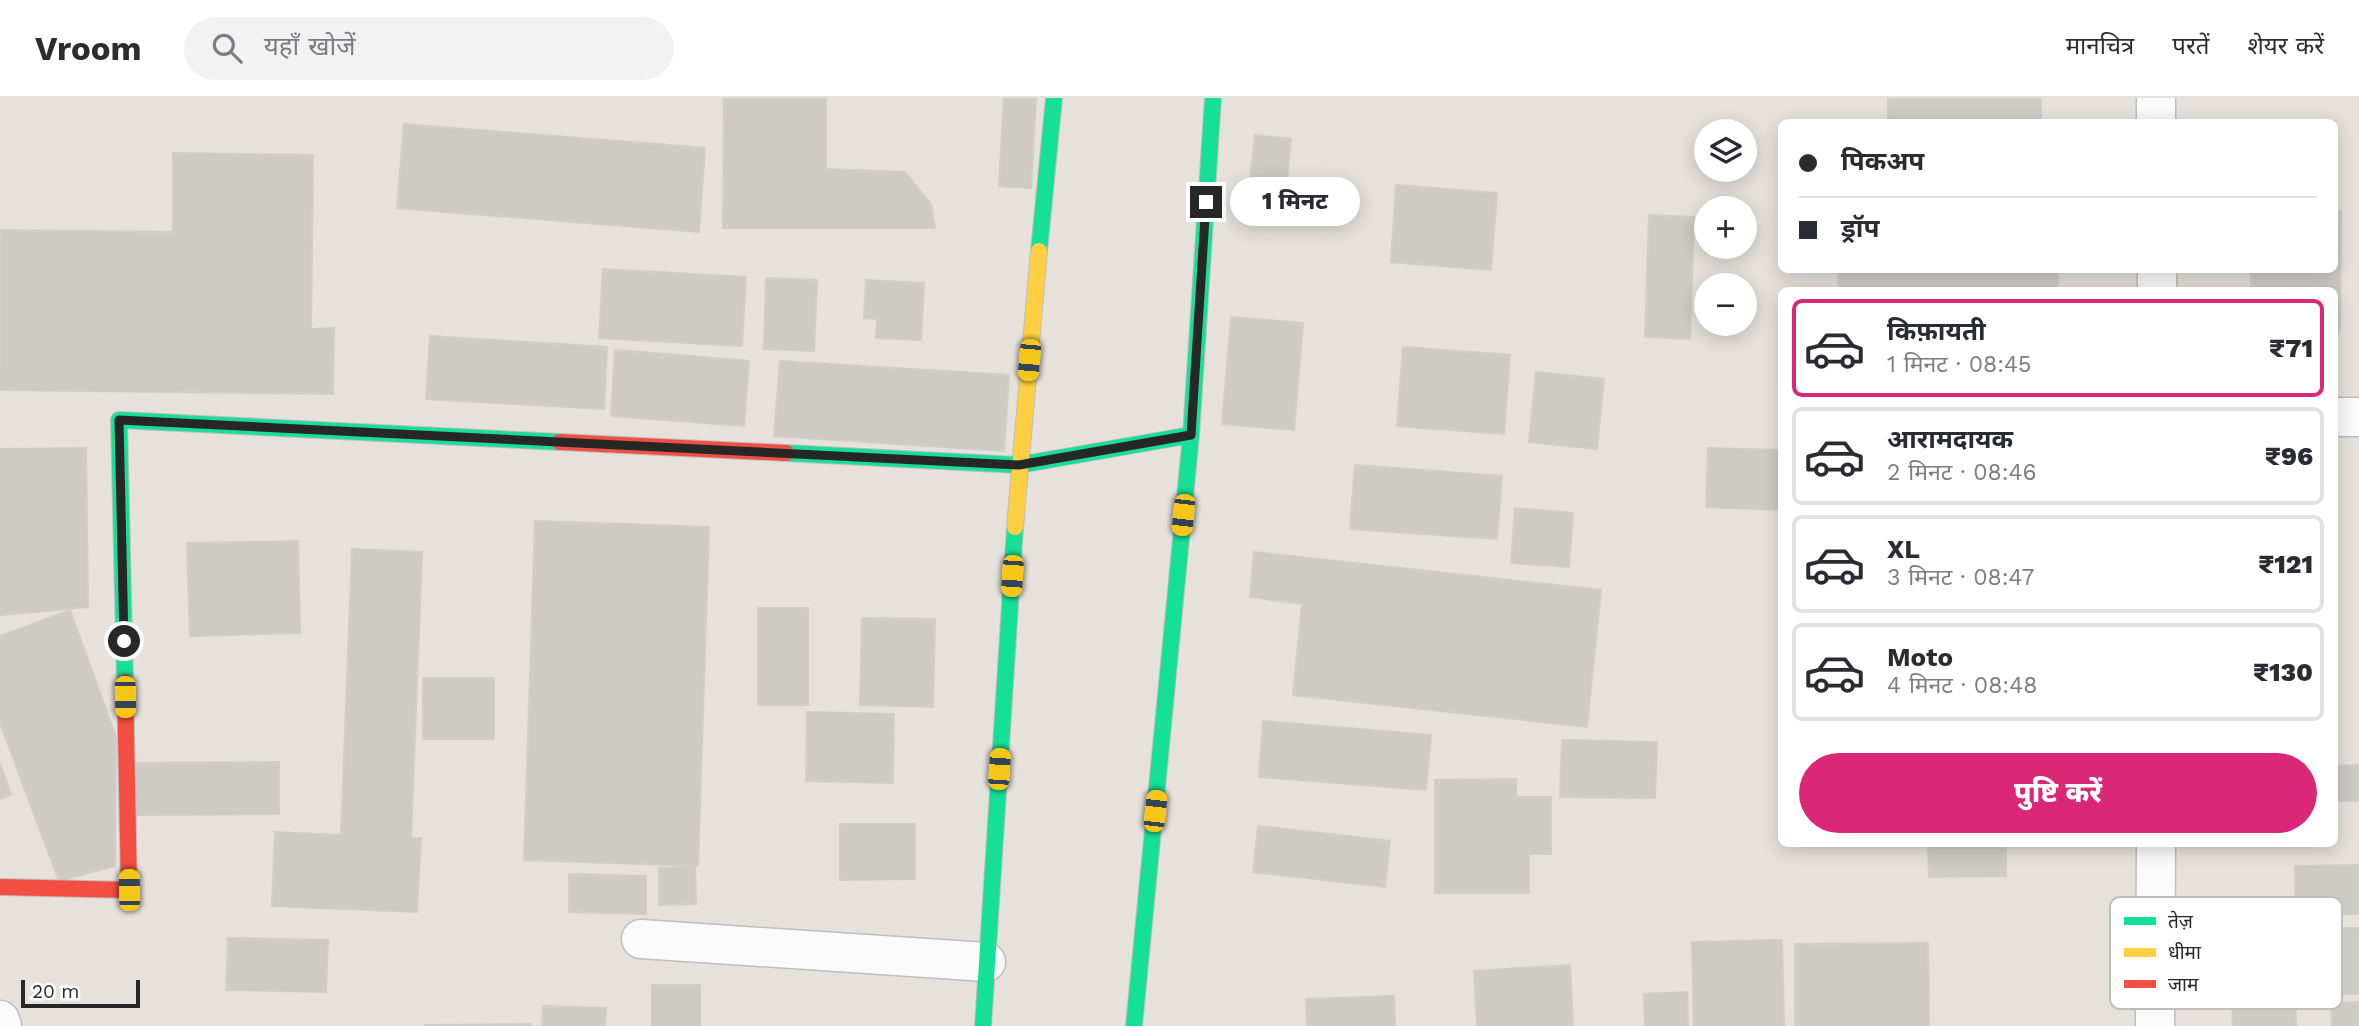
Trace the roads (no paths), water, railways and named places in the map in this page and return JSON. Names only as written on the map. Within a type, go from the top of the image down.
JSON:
[{"type":"street","points":[[983,1026],[1019,465],[1054,98]]},
{"type":"street","points":[[1134,1026],[1191,435],[1213,98]]},
{"type":"street","points":[[2156,98],[2156,119]]},
{"type":"street","points":[[2338,417],[2359,417]]},
{"type":"street","points":[[0,887],[129,890],[119,420],[1019,465],[1191,435]]},
{"type":"street","points":[[2156,847],[2156,897]]},
{"type":"street","points":[[641,939],[986,962]]},
{"type":"street","points":[[0,1020],[2,1026]]}]
